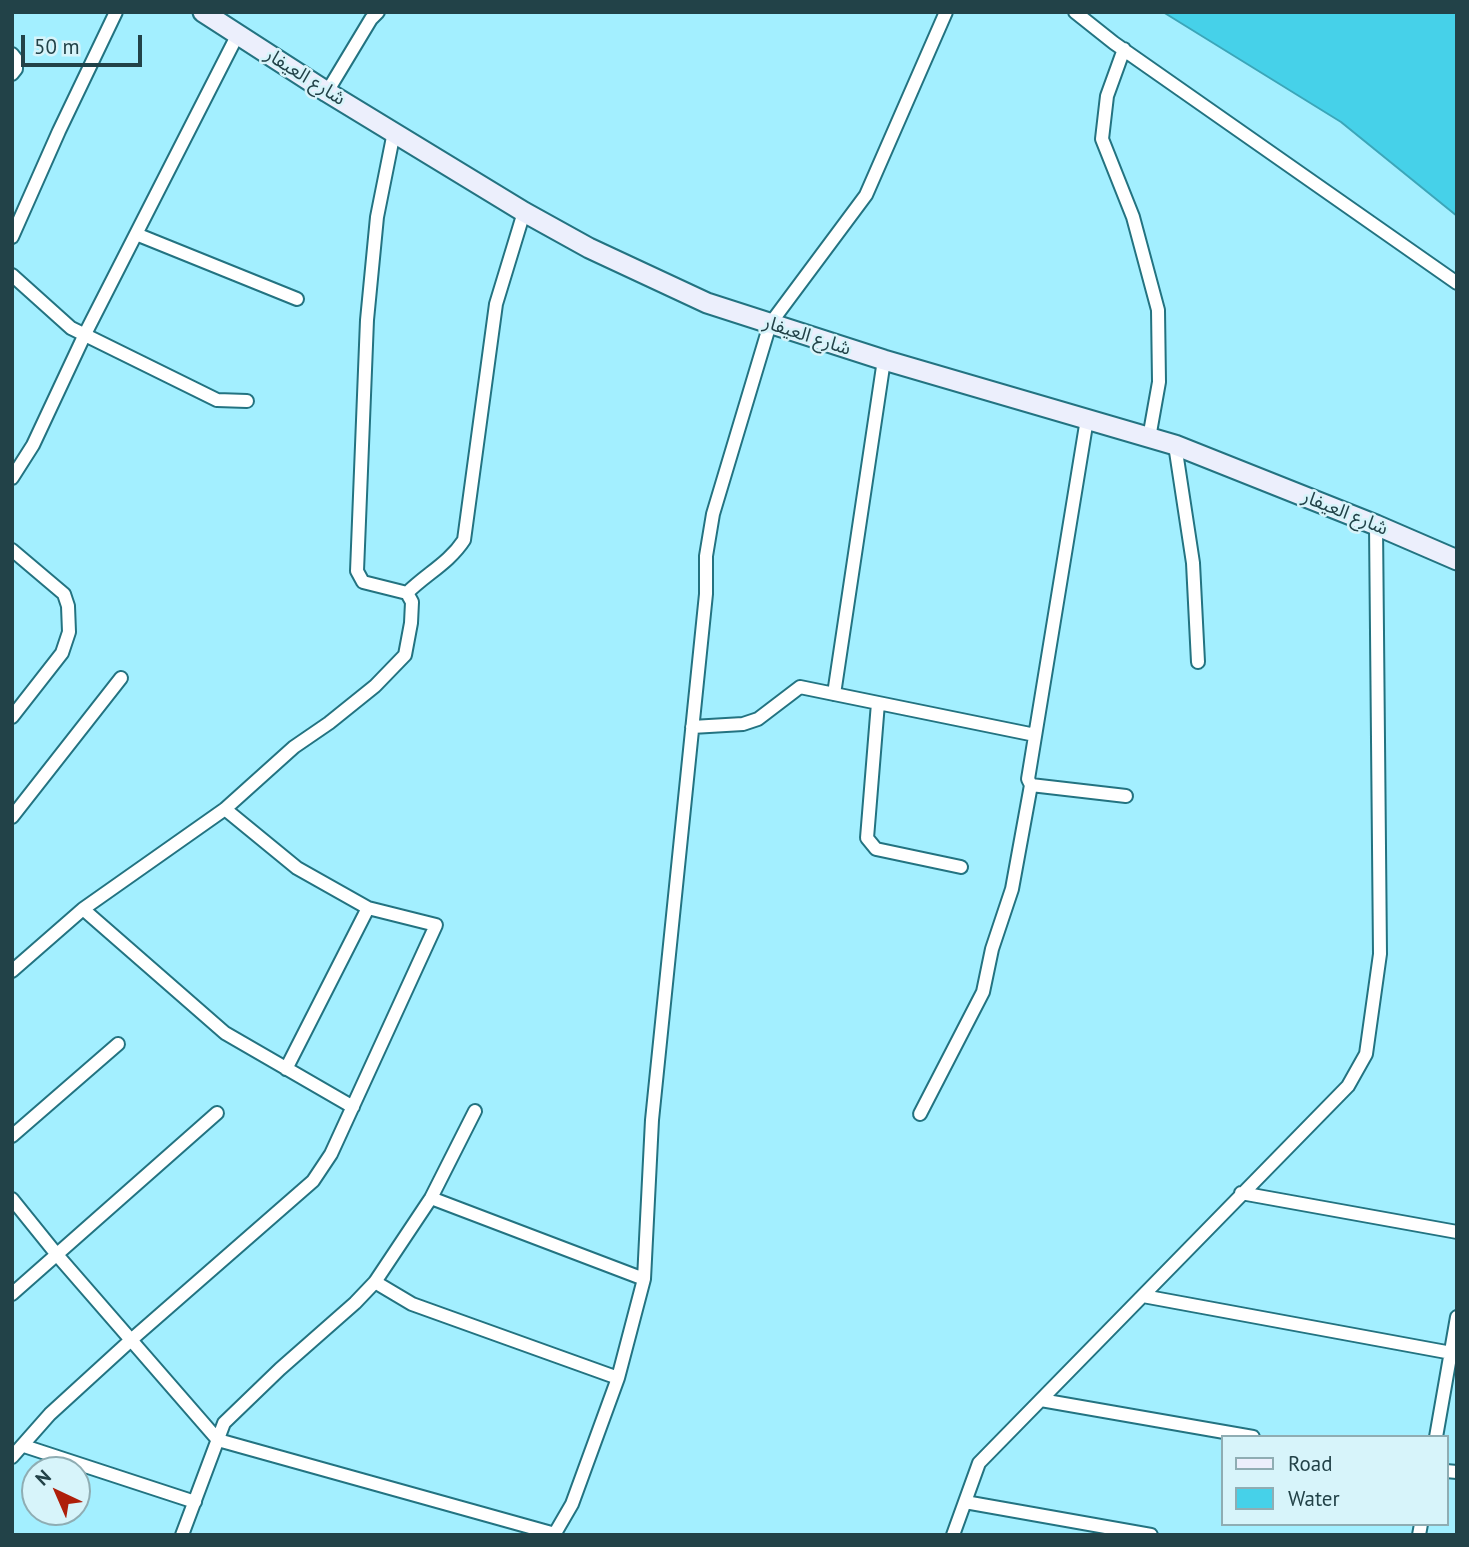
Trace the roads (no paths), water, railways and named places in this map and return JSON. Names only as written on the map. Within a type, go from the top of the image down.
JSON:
[{"type":"main road","name":"شارع العيفار","points":[[203,12],[327,92],[524,212],[661,283],[707,303],[884,360],[1175,445],[1457,560]]},
{"type":"street","points":[[12,237],[116,12]]},
{"type":"street","points":[[327,92],[371,19],[378,12]]},
{"type":"street","points":[[12,1199],[218,1440],[555,1534],[572,1504],[618,1378],[644,1279],[652,1120],[706,594],[706,556],[713,514],[771,324],[866,195],[946,12]]},
{"type":"street","points":[[1075,12],[1457,283]]},
{"type":"street","points":[[12,478],[33,445],[85,334],[238,34]]},
{"type":"street","points":[[1124,49],[1107,96],[1102,139],[1133,217],[1158,310],[1158,382],[1149,438]]},
{"type":"street","points":[[12,54],[16,59],[16,69],[12,74]]},
{"type":"street","points":[[12,971],[83,909],[225,809],[293,747],[365,695],[405,655],[412,602],[407,593],[363,582],[358,571],[366,320],[377,216],[394,132]]},
{"type":"street","points":[[407,593],[421,579],[447,561],[464,540],[496,304],[524,212]]},
{"type":"street","points":[[136,234],[297,299]]},
{"type":"street","points":[[12,275],[71,328],[217,400],[247,401]]},
{"type":"street","points":[[834,694],[884,360]]},
{"type":"street","points":[[920,1114],[983,992],[1000,922],[1012,889],[1031,785],[1028,779],[1087,419]]},
{"type":"street","points":[[1175,445],[1193,563],[1198,662]]},
{"type":"street","points":[[953,1535],[979,1463],[1348,1086],[1366,1054],[1380,954],[1376,525]]},
{"type":"street","points":[[12,550],[64,594],[68,606],[69,632],[62,653],[12,717]]},
{"type":"street","points":[[12,817],[121,678]]},
{"type":"street","points":[[692,727],[743,723],[758,719],[800,687],[1035,735]]},
{"type":"street","points":[[878,703],[867,838],[876,849],[961,867]]},
{"type":"street","points":[[1031,785],[1126,796]]},
{"type":"street","points":[[12,1457],[50,1414],[313,1181],[331,1154],[436,925],[368,908],[297,867],[225,809]]},
{"type":"street","points":[[286,1069],[368,908]]},
{"type":"street","points":[[83,909],[225,1033],[353,1107]]},
{"type":"street","points":[[12,1136],[118,1044]]},
{"type":"street","points":[[182,1535],[225,1423],[375,1282],[431,1198],[475,1111]]},
{"type":"street","points":[[12,1294],[218,1113]]},
{"type":"street","points":[[1241,1193],[1457,1232]]},
{"type":"street","points":[[431,1198],[644,1279]]},
{"type":"street","points":[[375,1282],[412,1304],[618,1378]]},
{"type":"street","points":[[1143,1296],[1454,1353]]},
{"type":"street","points":[[1436,1435],[1454,1353],[1457,1317]]},
{"type":"street","points":[[1041,1400],[1242,1435]]},
{"type":"street","points":[[24,1446],[195,1502]]},
{"type":"street","points":[[965,1502],[1151,1535]]},
{"type":"water","points":[[1163,12],[1457,12],[1457,216],[1341,122]]}]
